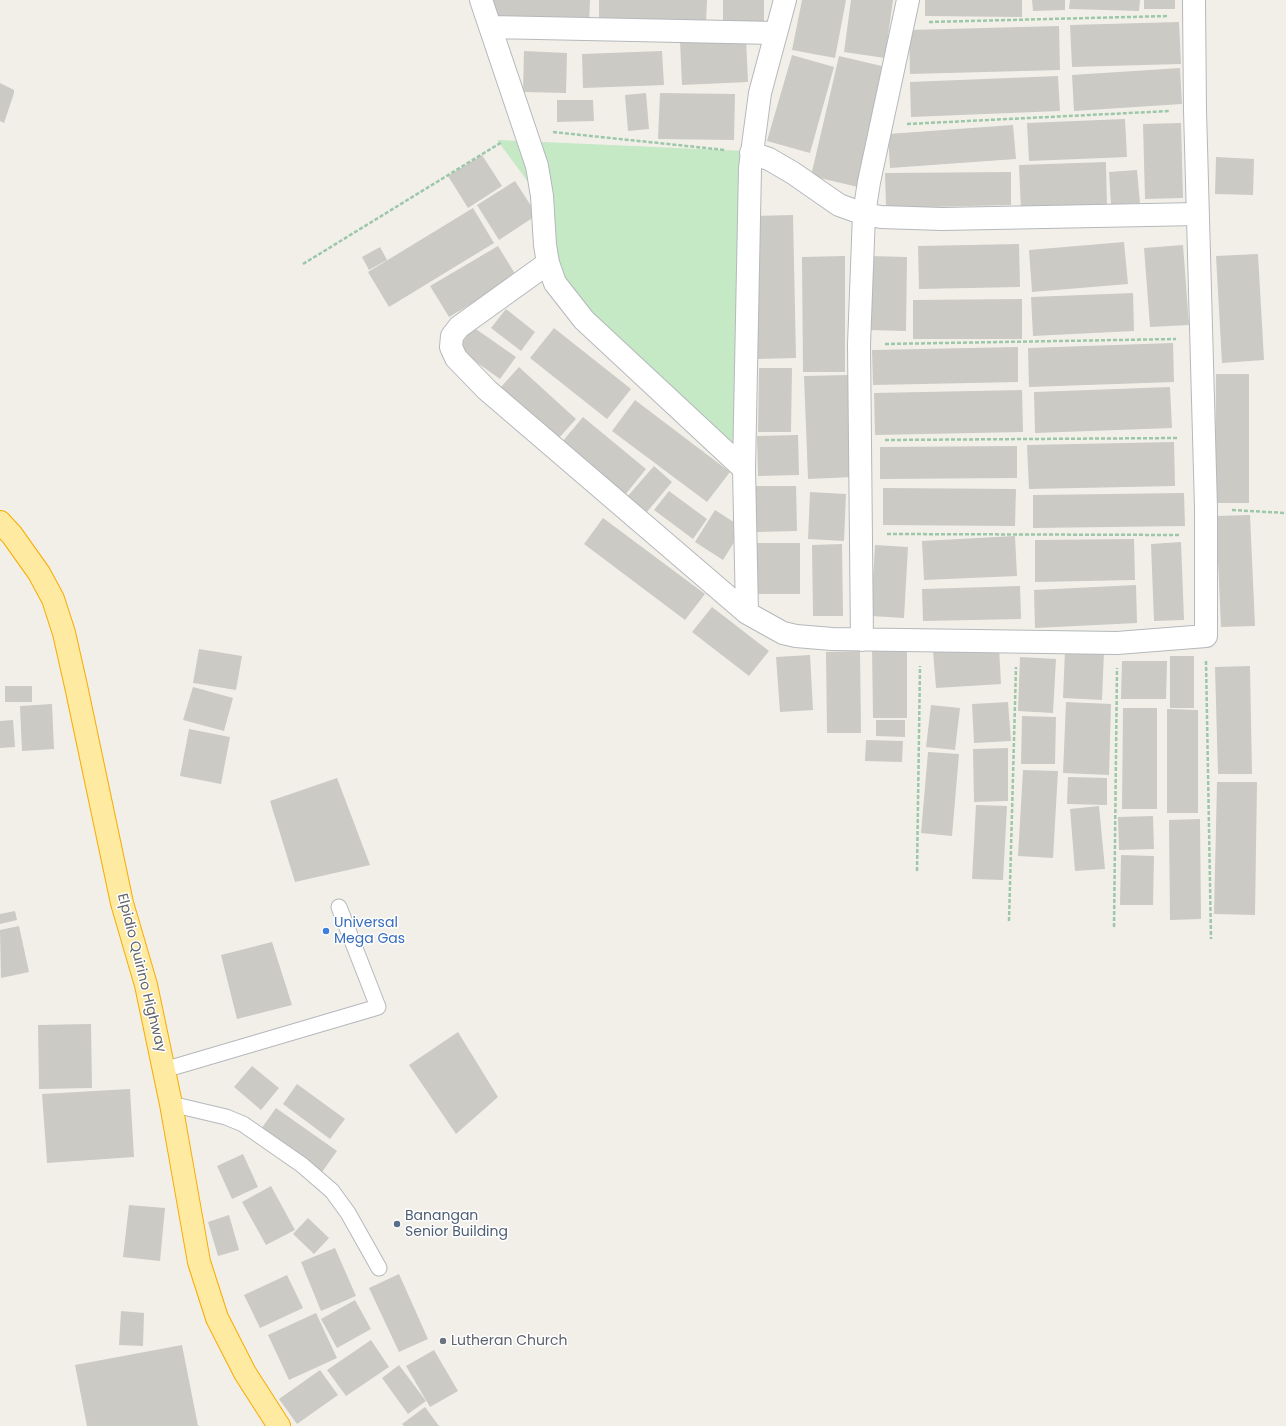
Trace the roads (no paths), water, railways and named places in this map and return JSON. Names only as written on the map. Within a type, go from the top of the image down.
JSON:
[{"type":"highway","name":"Elpidio Quirino Highway","points":[[0,522],[12,535],[39,573],[53,598],[64,633],[122,903],[146,984],[171,1104],[199,1262],[217,1318],[245,1373],[280,1426]]},
{"type":"street","points":[[481,0],[537,166],[542,196],[545,245],[548,263],[555,283],[584,320],[744,469]]},
{"type":"street","points":[[747,613],[744,469],[751,153],[760,93],[785,0]]},
{"type":"street","points":[[862,640],[859,345],[864,214],[881,125],[908,0]]},
{"type":"street","points":[[548,263],[459,327],[452,336],[451,347],[456,358],[486,390],[747,613],[783,633],[796,636],[862,640],[921,639],[1117,643],[1206,636],[1206,508],[1195,110],[1194,8]]},
{"type":"street","points":[[491,27],[775,33]]},
{"type":"street","points":[[751,153],[769,159],[793,173],[834,202],[864,214],[895,218],[942,219],[1198,214]]},
{"type":"lane","points":[[164,1070],[378,1007],[339,907]]},
{"type":"lane","points":[[171,1104],[226,1117],[243,1124],[302,1165],[332,1191],[348,1213],[379,1268]]},
{"type":"place","name":"Universal Mega Gas","points":[[326,931]]},
{"type":"place","name":"Banangan Senior Building","points":[[397,1224]]},
{"type":"place","name":"Lutheran Church","points":[[443,1341]]}]
